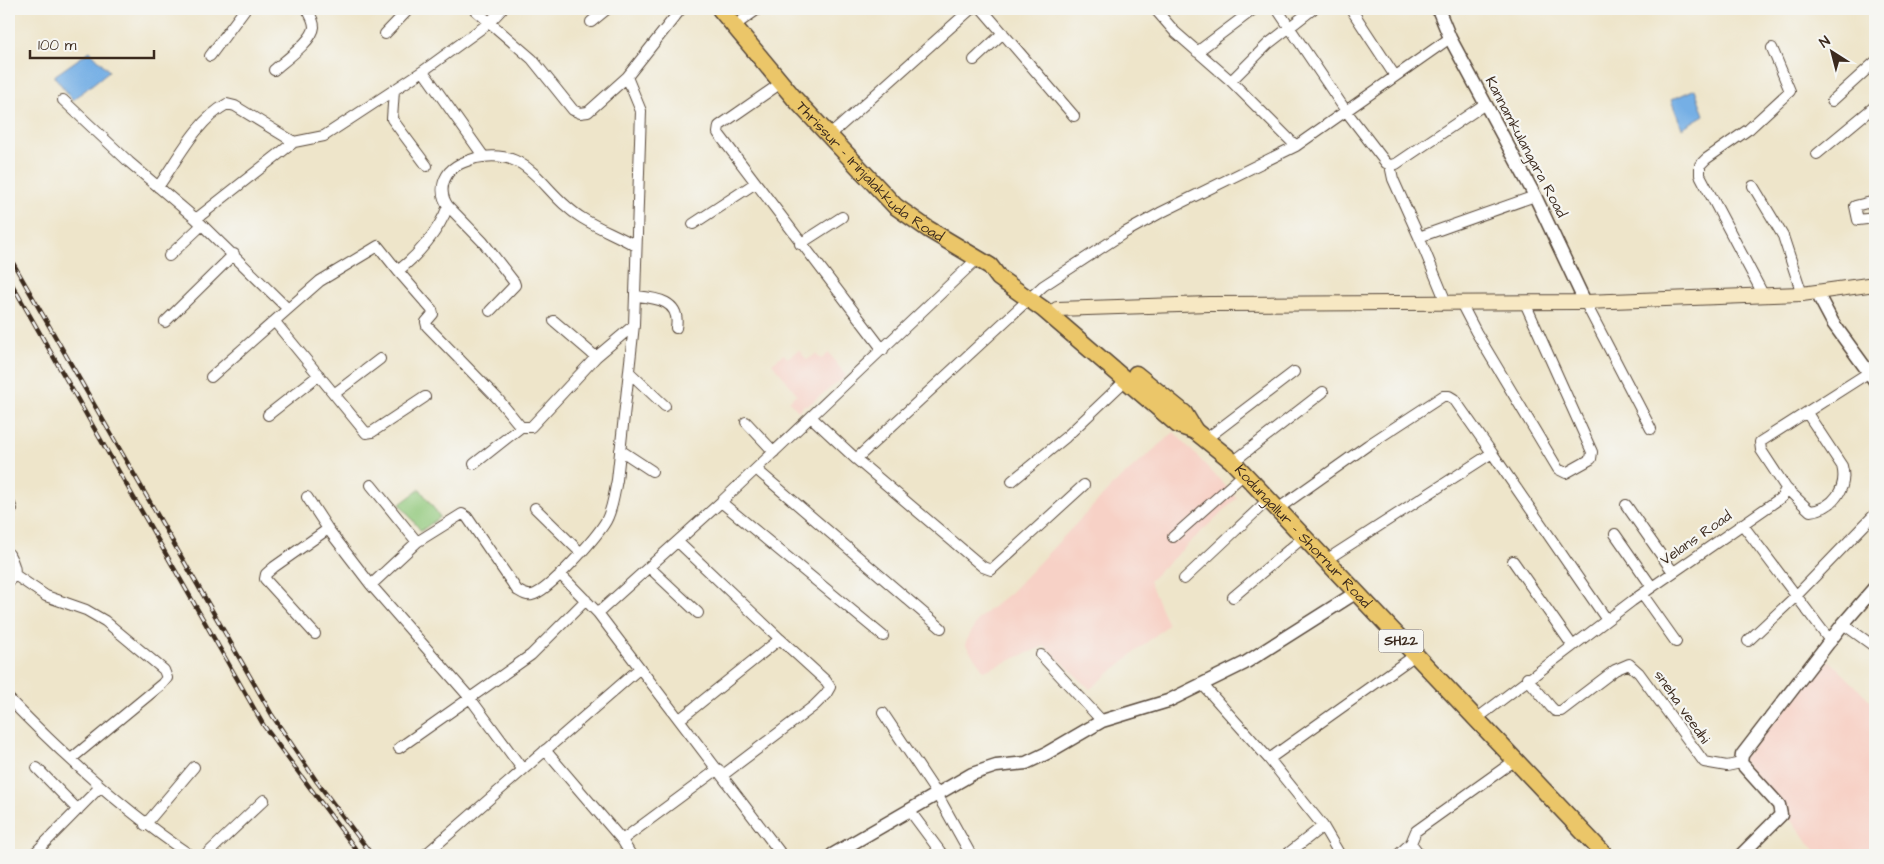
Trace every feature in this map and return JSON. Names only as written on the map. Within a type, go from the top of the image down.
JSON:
[{"type":"main road","name":"Thrissur - Irinjalakkuda Road","points":[[720,9],[828,136],[895,206],[928,229],[984,262],[1006,272],[1036,292],[1050,309]]},
{"type":"main road","points":[[1050,309],[1209,304],[1586,302],[1802,294],[1875,284]]},
{"type":"main road","points":[[1050,309],[1184,413],[1200,435]]},
{"type":"main road","name":"Kodungallur - Shornur Road","points":[[1050,309],[1178,425],[1200,435],[1239,468],[1305,536],[1414,656],[1605,855]]},
{"type":"street","points":[[210,56],[245,9]]},
{"type":"street","points":[[274,70],[308,40],[313,32],[314,24],[307,9]]},
{"type":"street","points":[[385,34],[408,9]]},
{"type":"street","points":[[474,9],[532,59],[573,110],[580,114],[588,112],[628,77],[681,9]]},
{"type":"street","points":[[169,256],[199,222],[294,142],[324,136],[424,71],[489,23],[502,9]]},
{"type":"street","points":[[591,22],[607,9]]},
{"type":"street","points":[[734,26],[758,9]]},
{"type":"street","points":[[828,136],[971,9]]},
{"type":"street","points":[[982,9],[1074,116]]},
{"type":"street","points":[[1154,9],[1296,146]]},
{"type":"street","points":[[1197,52],[1254,9]]},
{"type":"street","points":[[1277,9],[1346,111],[1386,163],[1390,165],[1393,178],[1446,302]]},
{"type":"street","points":[[1230,81],[1268,44],[1313,9]]},
{"type":"street","points":[[1352,9],[1394,76]]},
{"type":"street","name":"Kannamkulangara Road","points":[[1438,9],[1450,38],[1535,196],[1586,302]]},
{"type":"street","points":[[974,60],[1003,34]]},
{"type":"street","points":[[856,458],[1036,292],[1124,233],[1160,212],[1296,146],[1450,38]]},
{"type":"street","points":[[1764,296],[1700,175],[1700,165],[1749,129],[1790,91],[1772,48]]},
{"type":"street","points":[[1832,101],[1875,62]]},
{"type":"street","points":[[424,71],[484,157]]},
{"type":"street","points":[[371,586],[416,542],[462,514],[467,516],[518,590],[526,596],[534,594],[560,574],[581,553],[606,522],[612,507],[620,450],[636,296],[641,111],[628,77]]},
{"type":"street","points":[[781,83],[719,126],[718,133],[754,184],[883,350]]},
{"type":"street","points":[[394,90],[392,120],[427,166]]},
{"type":"street","points":[[63,100],[234,254],[288,308]]},
{"type":"street","points":[[158,187],[204,120],[214,110],[227,104],[235,106],[294,142]]},
{"type":"street","points":[[1390,165],[1402,160],[1485,104]]},
{"type":"street","points":[[1817,154],[1875,106]]},
{"type":"street","points":[[490,311],[515,284],[483,242],[443,200],[442,186],[448,173],[464,161],[503,156],[522,162],[552,194],[582,218],[636,246]]},
{"type":"street","points":[[693,224],[754,184]]},
{"type":"street","points":[[1753,186],[1783,236],[1802,294]]},
{"type":"street","points":[[1418,237],[1535,196]]},
{"type":"street","points":[[1875,201],[1855,206],[1858,220],[1875,218]]},
{"type":"street","points":[[398,271],[432,236],[448,206]]},
{"type":"street","points":[[800,244],[842,217]]},
{"type":"street","points":[[211,378],[320,281],[378,246],[432,310],[433,314],[426,322],[427,326],[498,399],[521,428]]},
{"type":"street","points":[[165,322],[234,254]]},
{"type":"street","points":[[598,613],[650,568],[883,350],[984,262]]},
{"type":"street","points":[[1807,413],[1842,466],[1845,475],[1836,500],[1810,511],[1786,488],[1759,446],[1765,438],[1807,413],[1872,377],[1832,323],[1817,293]]},
{"type":"street","points":[[636,296],[658,298],[672,308],[678,318],[676,328]]},
{"type":"street","points":[[1586,302],[1651,429]]},
{"type":"street","points":[[1461,303],[1476,332],[1558,469],[1566,473],[1591,459],[1592,452],[1525,303]]},
{"type":"street","points":[[554,321],[596,357]]},
{"type":"street","points":[[274,322],[366,433],[372,432],[425,397]]},
{"type":"street","points":[[474,464],[521,428],[531,428],[596,357],[634,325]]},
{"type":"street","points":[[334,394],[380,359]]},
{"type":"street","points":[[629,372],[665,406]]},
{"type":"street","points":[[1200,435],[1294,372]]},
{"type":"street","points":[[268,415],[319,375]]},
{"type":"street","points":[[1012,481],[1066,437],[1127,379]]},
{"type":"street","points":[[1173,537],[1239,468],[1323,392]]},
{"type":"street","points":[[1184,579],[1274,504],[1443,396],[1449,396],[1454,400],[1492,453],[1606,620]]},
{"type":"street","points":[[811,417],[982,567],[991,570],[1084,485]]},
{"type":"street","points":[[746,422],[774,452]]},
{"type":"street","points":[[620,450],[652,471]]},
{"type":"street","points":[[1326,560],[1492,453]]},
{"type":"street","points":[[756,468],[941,628]]},
{"type":"street","points":[[371,484],[416,542]]},
{"type":"street","name":"Velans Road","points":[[1475,720],[1527,678],[1606,620],[1782,497],[1786,488]]},
{"type":"street","points":[[307,497],[328,529],[371,586],[470,698],[523,770]]},
{"type":"street","points":[[9,502],[12,509],[9,514]]},
{"type":"street","points":[[721,502],[883,636]]},
{"type":"street","points":[[1626,506],[1673,572]]},
{"type":"street","points":[[535,508],[581,553]]},
{"type":"street","points":[[1748,641],[1796,596],[1875,514]]},
{"type":"street","points":[[1742,524],[1831,642]]},
{"type":"street","points":[[315,634],[265,579],[266,574],[328,529]]},
{"type":"street","points":[[1614,534],[1652,587]]},
{"type":"street","points":[[1233,597],[1305,536]]},
{"type":"street","points":[[622,840],[814,706],[830,687],[826,681],[678,542]]},
{"type":"street","points":[[9,554],[16,570],[12,578],[46,596],[86,610],[104,621],[164,670],[166,678],[162,684],[71,759]]},
{"type":"street","points":[[1513,561],[1572,645]]},
{"type":"street","points":[[650,568],[698,613]]},
{"type":"street","points":[[560,574],[598,613],[721,772],[782,855]]},
{"type":"street","points":[[1742,855],[1781,815],[1779,804],[1740,763],[1742,755],[1844,624],[1875,588]]},
{"type":"street","points":[[832,855],[972,774],[996,766],[1026,763],[1102,721],[1168,701],[1245,663],[1357,592]]},
{"type":"street","points":[[1642,594],[1676,642]]},
{"type":"street","points":[[399,748],[531,655],[586,600]]},
{"type":"street","points":[[1844,624],[1875,648]]},
{"type":"street","points":[[680,719],[780,639]]},
{"type":"street","points":[[1041,655],[1102,721]]},
{"type":"street","points":[[1269,758],[1414,656]]},
{"type":"street","name":"sneha veedhi","points":[[1527,678],[1555,711],[1561,711],[1615,670],[1629,664],[1639,673],[1663,709],[1704,762],[1727,766],[1740,763]]},
{"type":"street","points":[[428,854],[640,668]]},
{"type":"street","points":[[1202,684],[1269,758],[1323,826],[1340,855]]},
{"type":"street","points":[[9,702],[100,787],[145,825],[190,855]]},
{"type":"street","points":[[883,713],[937,794],[971,855]]},
{"type":"street","points":[[545,750],[622,840],[631,855]]},
{"type":"street","points":[[1398,855],[1411,843],[1416,831],[1514,761]]},
{"type":"street","points":[[145,825],[194,767]]},
{"type":"street","points":[[37,768],[78,810]]},
{"type":"street","points":[[33,855],[100,787]]},
{"type":"street","points":[[206,855],[264,800]]},
{"type":"street","points":[[910,811],[942,854]]},
{"type":"street","points":[[1286,855],[1323,826]]},
{"type":"street","points":[[1411,843],[1420,855]]},
{"type":"shaded area","points":[[799,350],[807,360],[816,354],[821,359],[829,353],[846,376],[807,406],[805,404],[798,411],[789,401],[797,394],[772,363],[784,354],[787,358]]},
{"type":"shaded area","points":[[1174,432],[1237,498],[1149,581],[1168,625],[1090,689],[1045,646],[984,671],[965,644],[978,619],[1011,592],[1113,485]]},
{"type":"shaded area","points":[[1829,660],[1875,705],[1875,855],[1819,855],[1741,759]]},
{"type":"green space","points":[[420,489],[440,517],[421,531],[400,504]]},
{"type":"water","points":[[90,51],[109,71],[73,100],[54,76]]},
{"type":"water","points":[[1695,89],[1704,115],[1682,128],[1671,100]]},
{"type":"railway","points":[[9,256],[272,715],[317,782],[372,855]]},
{"type":"railway","points":[[9,279],[264,726],[360,855]]}]
